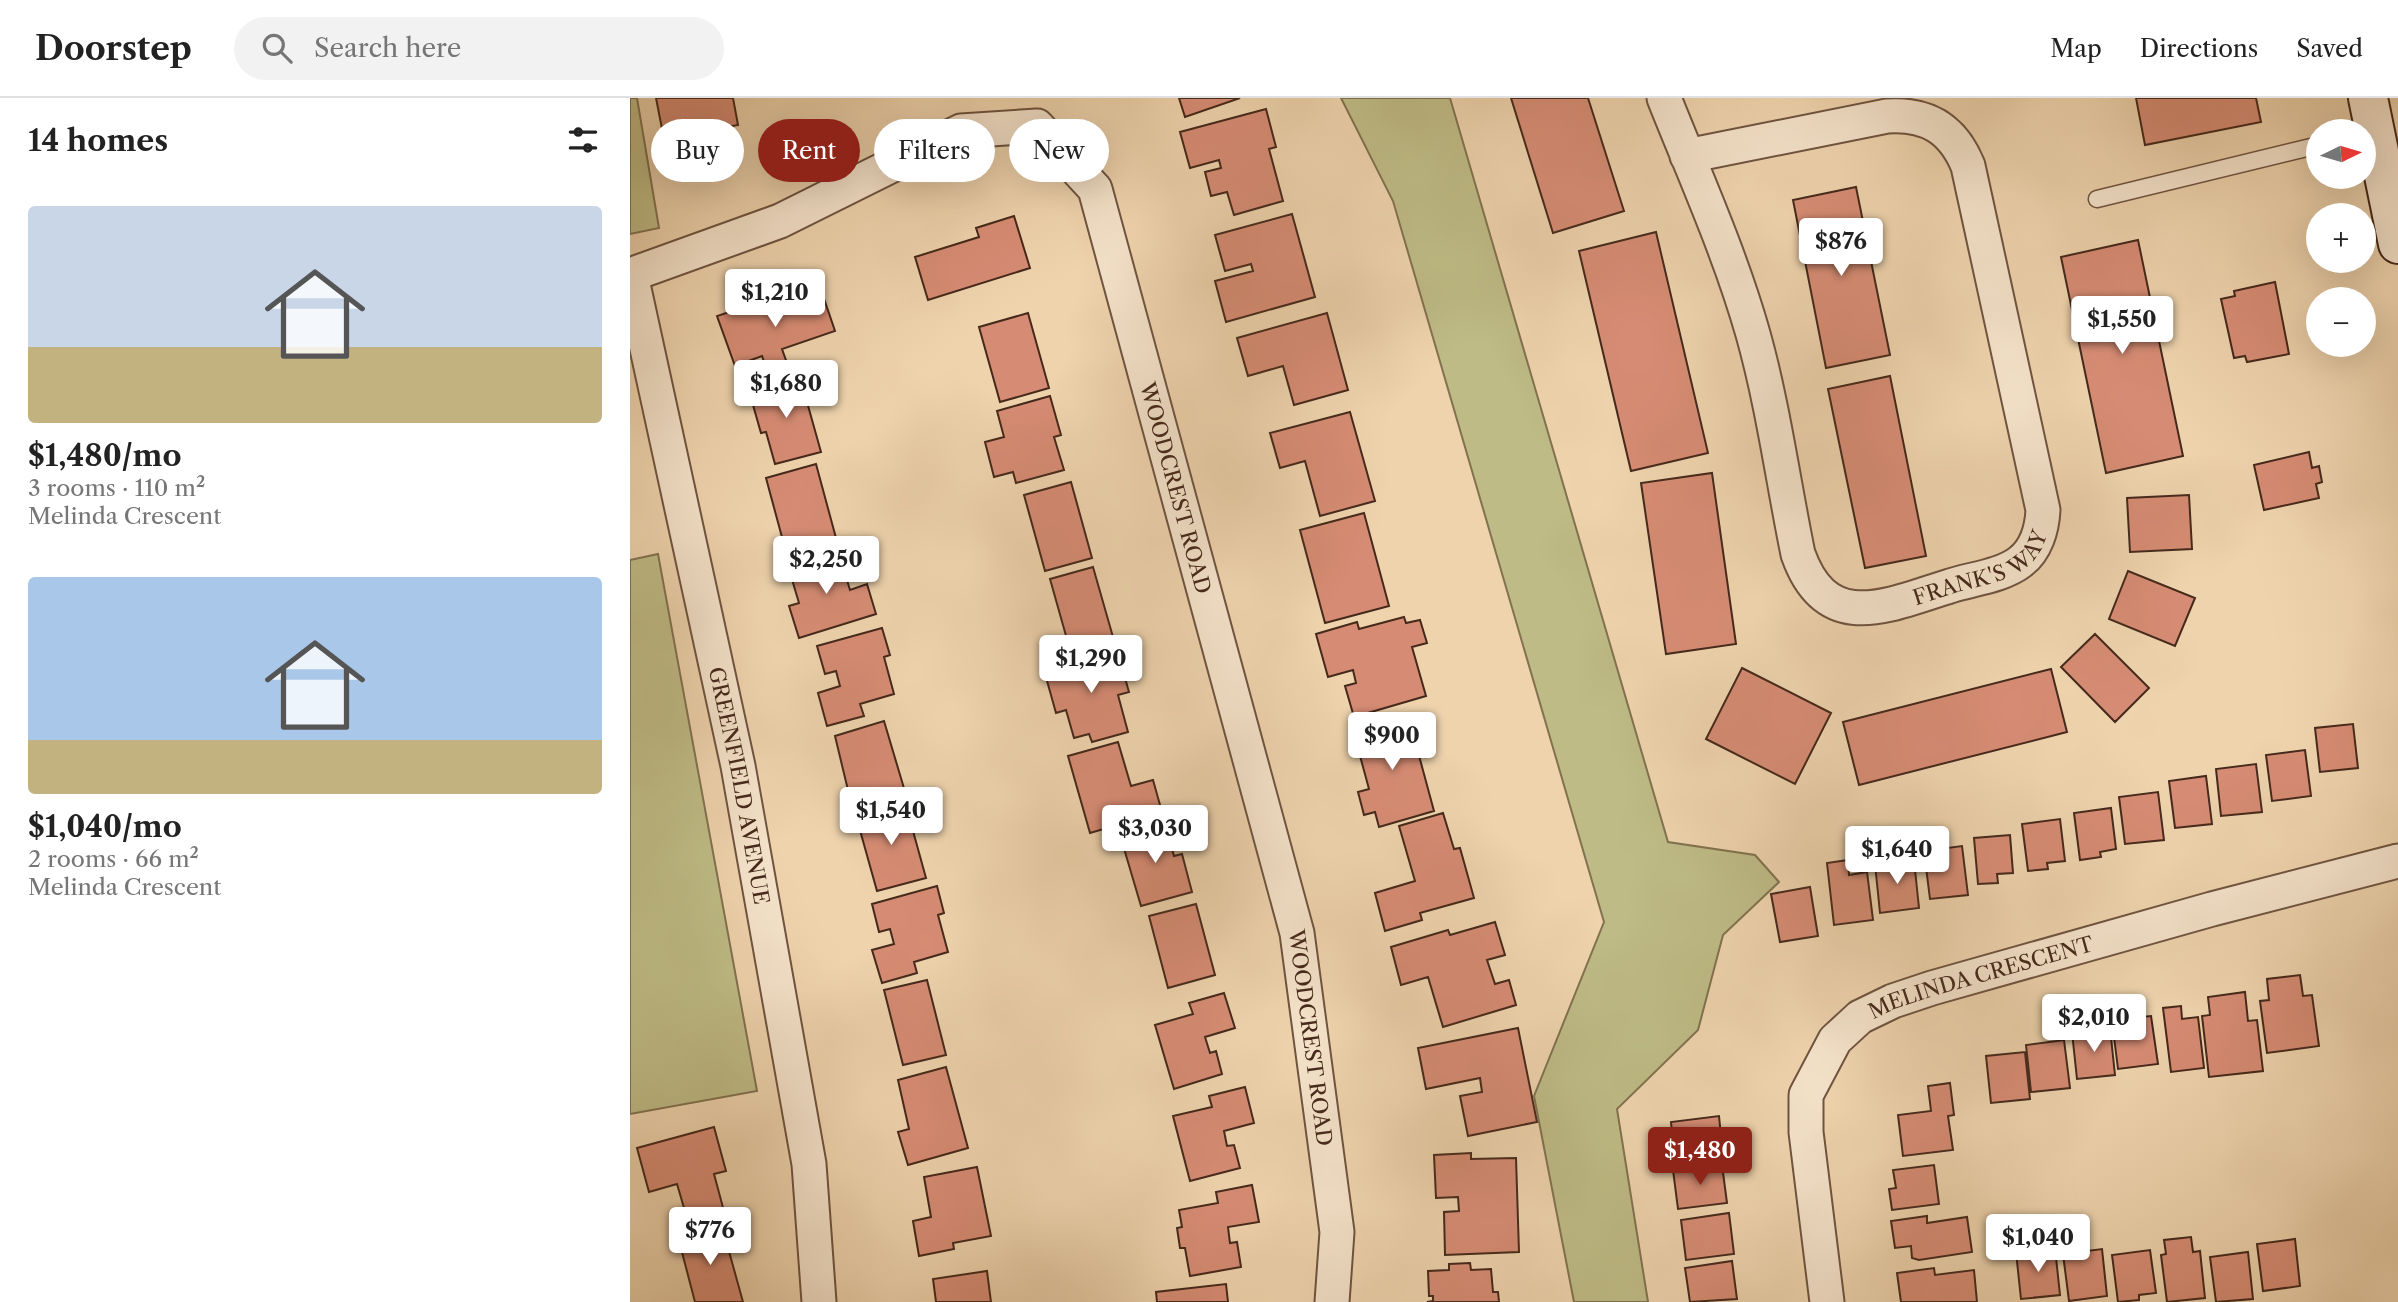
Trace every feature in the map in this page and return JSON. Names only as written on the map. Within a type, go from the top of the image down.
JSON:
[{"type":"main road","points":[[2376,151],[2398,244]]},
{"type":"street","name":"FRANK'S WAY","points":[[1664,98],[1731,267],[1753,335],[1798,554],[1815,587],[1839,605],[1874,609],[2021,562],[2037,540],[2043,510],[1968,166],[1961,148],[1930,120],[1908,115],[1887,116],[1687,156]]},
{"type":"street","name":"WOODCREST ROAD","points":[[630,275],[780,221],[961,131],[1037,126],[1095,189],[1297,933],[1337,1233],[1332,1302]]},
{"type":"street","name":"GREENFIELD AVENUE","points":[[630,275],[738,766],[809,1164],[819,1302]]},
{"type":"street","name":"MELINDA CRESCENT","points":[[1827,1302],[1806,1132],[1806,1095],[1835,1040],[1860,1017],[1893,1001],[1932,988],[2398,860]]},
{"type":"lane","points":[[2097,199],[2306,148]]},
{"type":"shaded area","points":[[630,98],[637,98],[659,228],[630,234]]},
{"type":"shaded area","points":[[1341,98],[1450,98],[1668,842],[1755,855],[1779,882],[1723,935],[1698,1030],[1617,1109],[1648,1302],[1574,1302],[1534,1096],[1604,922],[1393,201]]},
{"type":"shaded area","points":[[658,554],[757,1091],[630,1114],[630,560]]},
{"type":"building","points":[[656,98],[733,98],[737,119],[660,119]]},
{"type":"building","points":[[1179,98],[1240,98],[1185,117]]},
{"type":"building","points":[[1511,98],[1588,98],[1624,211],[1553,233]]},
{"type":"building","points":[[2136,98],[2256,98],[2261,122],[2145,145]]},
{"type":"building","points":[[1266,109],[1276,147],[1269,149],[1283,201],[1234,215],[1227,192],[1211,196],[1205,172],[1221,168],[1219,160],[1190,168],[1180,132]]},
{"type":"building","points":[[1856,187],[1890,355],[1826,368],[1793,200]]},
{"type":"building","points":[[1292,214],[1315,297],[1226,322],[1215,281],[1253,271],[1251,264],[1225,271],[1215,235]]},
{"type":"building","points":[[1014,216],[1030,268],[928,300],[915,257],[979,237],[976,228]]},
{"type":"building","points":[[1656,232],[1708,453],[1631,471],[1579,251]]},
{"type":"building","points":[[2138,240],[2183,456],[2106,473],[2061,257]]},
{"type":"building","points":[[2275,282],[2289,354],[2247,362],[2245,356],[2234,358],[2221,299],[2235,296],[2234,291]]},
{"type":"building","points":[[821,290],[835,331],[782,349],[788,366],[768,373],[762,356],[735,366],[717,316],[753,304],[756,312]]},
{"type":"building","points":[[1028,313],[1049,388],[1000,402],[979,327]]},
{"type":"building","points":[[1327,313],[1348,390],[1294,405],[1283,366],[1248,376],[1237,338]]},
{"type":"building","points":[[1890,376],[1926,556],[1865,568],[1828,389]]},
{"type":"building","points":[[800,377],[821,452],[775,464],[766,432],[761,433],[749,391]]},
{"type":"building","points":[[1050,396],[1061,435],[1054,437],[1064,470],[1016,483],[1013,472],[994,477],[985,442],[1004,437],[997,411]]},
{"type":"building","points":[[1350,412],[1375,501],[1320,516],[1305,461],[1280,468],[1270,433]]},
{"type":"building","points":[[2309,452],[2312,468],[2319,466],[2322,482],[2316,484],[2319,498],[2264,510],[2254,465]]},
{"type":"building","points":[[816,464],[836,538],[786,552],[766,478]]},
{"type":"building","points":[[1712,473],[1736,644],[1666,654],[1641,483]]},
{"type":"building","points":[[1071,482],[1092,558],[1045,571],[1024,495]]},
{"type":"building","points":[[2189,495],[2192,549],[2130,552],[2127,498]]},
{"type":"building","points":[[1364,513],[1389,606],[1325,623],[1300,530]]},
{"type":"building","points":[[838,550],[850,590],[867,584],[876,614],[799,638],[789,606],[799,603],[788,566]]},
{"type":"building","points":[[1093,567],[1115,644],[1072,657],[1050,579]]},
{"type":"building","points":[[2128,571],[2195,598],[2175,646],[2109,619]]},
{"type":"building","points":[[1404,617],[1406,623],[1420,620],[1427,643],[1412,647],[1426,696],[1354,717],[1345,686],[1356,683],[1353,670],[1328,677],[1316,634],[1357,622],[1359,629]]},
{"type":"building","points":[[882,628],[890,655],[884,657],[894,694],[860,704],[864,716],[827,726],[818,693],[840,686],[836,671],[825,674],[817,646]]},
{"type":"building","points":[[2095,634],[2149,688],[2115,722],[2061,667]]},
{"type":"building","points":[[1117,650],[1129,692],[1118,695],[1128,732],[1092,742],[1089,734],[1074,738],[1066,710],[1056,713],[1044,670]]},
{"type":"building","points":[[1742,668],[1831,713],[1795,784],[1706,739]]},
{"type":"building","points":[[2051,669],[2067,732],[1859,785],[1843,722]]},
{"type":"building","points":[[1408,715],[1434,811],[1379,827],[1375,812],[1364,815],[1358,792],[1369,789],[1353,730]]},
{"type":"building","points":[[884,721],[906,795],[853,811],[835,736]]},
{"type":"building","points":[[2353,724],[2358,768],[2320,772],[2315,728]]},
{"type":"building","points":[[1118,742],[1131,786],[1153,780],[1162,812],[1090,833],[1068,756]]},
{"type":"building","points":[[2305,750],[2311,796],[2272,801],[2266,755]]},
{"type":"building","points":[[2256,764],[2262,812],[2221,816],[2216,769]]},
{"type":"building","points":[[2206,776],[2212,824],[2175,828],[2169,781]]},
{"type":"building","points":[[2158,792],[2164,840],[2125,844],[2119,797]]},
{"type":"building","points":[[905,802],[926,878],[877,891],[856,816]]},
{"type":"building","points":[[2111,808],[2116,849],[2100,852],[2101,857],[2080,860],[2074,813]]},
{"type":"building","points":[[1443,813],[1454,849],[1460,848],[1474,898],[1420,913],[1422,920],[1385,931],[1375,893],[1415,881],[1399,826]]},
{"type":"building","points":[[2060,819],[2065,861],[2047,863],[2048,869],[2028,871],[2022,824]]},
{"type":"building","points":[[1165,822],[1174,856],[1182,854],[1192,892],[1141,906],[1120,835]]},
{"type":"building","points":[[2010,835],[2013,873],[1997,874],[1998,883],[1978,884],[1974,838]]},
{"type":"building","points":[[1962,846],[1968,895],[1930,899],[1924,851]]},
{"type":"building","points":[[1848,860],[1849,875],[1867,872],[1873,920],[1834,925],[1827,863]]},
{"type":"building","points":[[1914,860],[1919,908],[1880,913],[1875,864]]},
{"type":"building","points":[[937,886],[944,913],[938,915],[948,952],[914,962],[917,973],[882,983],[872,950],[894,944],[890,929],[879,932],[872,904]]},
{"type":"building","points":[[1810,887],[1818,936],[1780,942],[1771,894]]},
{"type":"building","points":[[1196,904],[1215,975],[1168,988],[1149,916]]},
{"type":"building","points":[[1495,922],[1505,955],[1487,960],[1495,984],[1509,980],[1516,1005],[1443,1027],[1428,977],[1401,985],[1391,947],[1448,930],[1450,935]]},
{"type":"building","points":[[2300,975],[2303,996],[2312,995],[2319,1046],[2267,1053],[2260,1001],[2269,1000],[2267,979]]},
{"type":"building","points":[[927,980],[946,1055],[903,1065],[884,990]]},
{"type":"building","points":[[2245,992],[2248,1021],[2257,1020],[2263,1071],[2209,1077],[2202,1016],[2210,1015],[2208,997]]},
{"type":"building","points":[[1224,993],[1235,1028],[1205,1037],[1210,1053],[1216,1051],[1222,1074],[1174,1089],[1155,1025],[1193,1014],[1189,1003]]},
{"type":"building","points":[[2181,1006],[2182,1019],[2198,1017],[2204,1068],[2171,1072],[2163,1008]]},
{"type":"building","points":[[2151,1016],[2158,1064],[2118,1069],[2113,1029],[2131,1027],[2130,1018]]},
{"type":"building","points":[[1518,1028],[1537,1122],[1468,1136],[1460,1096],[1482,1092],[1480,1078],[1426,1089],[1418,1048]]},
{"type":"building","points":[[2110,1028],[2115,1075],[2077,1079],[2072,1032]]},
{"type":"building","points":[[2064,1040],[2070,1088],[2031,1092],[2026,1045]]},
{"type":"building","points":[[2025,1052],[2030,1099],[1991,1103],[1986,1056]]},
{"type":"building","points":[[946,1067],[968,1148],[908,1165],[898,1132],[909,1129],[898,1080]]},
{"type":"building","points":[[1950,1083],[1954,1115],[1948,1116],[1953,1150],[1903,1156],[1898,1115],[1931,1111],[1928,1086]]},
{"type":"building","points":[[1245,1087],[1254,1123],[1224,1131],[1227,1146],[1234,1145],[1240,1168],[1190,1181],[1173,1116],[1212,1107],[1209,1096]]},
{"type":"building","points":[[1719,1116],[1723,1156],[1675,1161],[1671,1122]]},
{"type":"building","points":[[714,1127],[726,1171],[714,1174],[725,1215],[689,1225],[677,1184],[649,1192],[637,1148]]},
{"type":"building","points":[[1471,1153],[1471,1159],[1516,1158],[1519,1252],[1445,1255],[1444,1212],[1459,1211],[1458,1197],[1436,1198],[1434,1155]]},
{"type":"building","points":[[1722,1165],[1727,1203],[1678,1209],[1673,1170]]},
{"type":"building","points":[[1934,1165],[1939,1204],[1892,1210],[1889,1189],[1896,1188],[1893,1170]]},
{"type":"building","points":[[977,1167],[991,1236],[953,1243],[954,1249],[919,1256],[913,1221],[931,1217],[924,1177]]},
{"type":"building","points":[[1252,1185],[1259,1222],[1228,1227],[1230,1243],[1237,1242],[1241,1267],[1190,1276],[1185,1248],[1180,1248],[1177,1228],[1182,1227],[1179,1210],[1218,1203],[1216,1192]]},
{"type":"building","points":[[1729,1213],[1734,1254],[1686,1260],[1681,1220]]},
{"type":"building","points":[[1927,1216],[1927,1223],[1967,1217],[1972,1252],[1919,1260],[1912,1258],[1911,1246],[1895,1248],[1891,1221]]},
{"type":"building","points":[[722,1226],[743,1302],[695,1302],[678,1237]]},
{"type":"building","points":[[2191,1237],[2193,1252],[2200,1251],[2205,1298],[2167,1302],[2161,1255],[2166,1254],[2164,1240]]},
{"type":"building","points":[[2295,1239],[2300,1286],[2263,1291],[2257,1244]]},
{"type":"building","points":[[2055,1248],[2060,1295],[2021,1299],[2016,1252]]},
{"type":"building","points":[[2102,1249],[2107,1296],[2069,1301],[2063,1254]]},
{"type":"building","points":[[2150,1250],[2156,1293],[2139,1295],[2139,1300],[2118,1302],[2112,1255]]},
{"type":"building","points":[[2248,1252],[2253,1299],[2216,1302],[2210,1257]]},
{"type":"building","points":[[1732,1261],[1737,1299],[1690,1302],[1685,1268]]},
{"type":"building","points":[[1470,1263],[1471,1270],[1491,1269],[1493,1292],[1498,1292],[1499,1302],[1427,1302],[1433,1301],[1433,1296],[1429,1296],[1428,1271],[1449,1270],[1449,1264]]},
{"type":"building","points":[[1934,1268],[1935,1275],[1974,1270],[1977,1302],[1901,1302],[1897,1273]]},
{"type":"building","points":[[987,1271],[991,1302],[936,1302],[933,1279]]},
{"type":"building","points":[[1226,1284],[1228,1302],[1157,1302],[1156,1292]]}]
